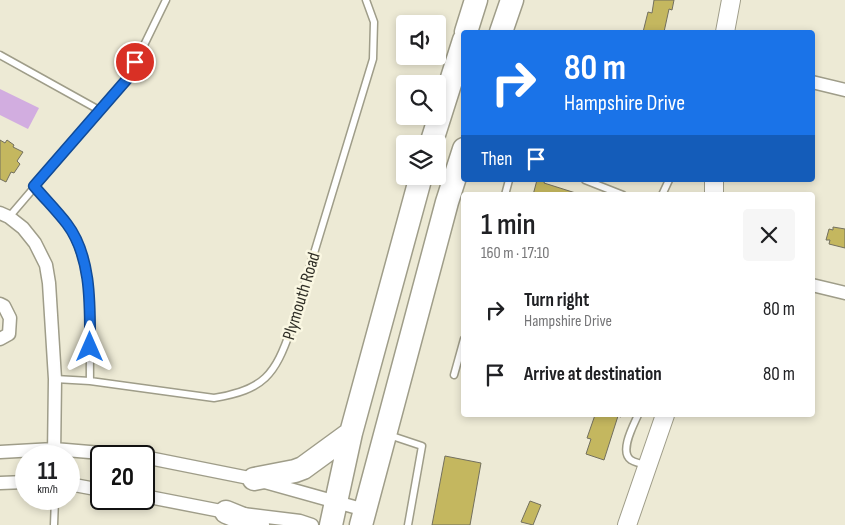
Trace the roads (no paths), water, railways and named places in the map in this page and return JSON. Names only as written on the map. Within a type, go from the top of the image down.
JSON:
[{"type":"highway","points":[[467,30],[476,0]]},
{"type":"highway","points":[[502,30],[512,0]]},
{"type":"highway","points":[[434,135],[461,49]]},
{"type":"highway","points":[[363,518],[447,202],[460,168]]},
{"type":"highway","points":[[332,525],[351,433],[419,185]]},
{"type":"highway","points":[[254,478],[303,468],[351,433]]},
{"type":"highway","points":[[226,512],[258,525]]},
{"type":"street","points":[[725,30],[731,0]]},
{"type":"street","points":[[815,83],[845,90]]},
{"type":"street","points":[[5,215],[23,228],[35,243],[46,265],[49,283],[54,379],[54,445]]},
{"type":"street","points":[[815,286],[845,293]]},
{"type":"street","points":[[0,304],[4,306],[10,318],[9,334],[0,339]]},
{"type":"street","points":[[627,525],[664,417]]},
{"type":"street","points":[[0,452],[15,452]]},
{"type":"street","points":[[155,460],[254,478],[306,492],[336,503],[363,518]]},
{"type":"street","points":[[0,482],[15,482]]},
{"type":"street","points":[[155,498],[226,512],[300,521],[312,525]]},
{"type":"lane","points":[[5,215],[34,186],[128,78],[166,0]]},
{"type":"lane","name":"Plymouth Road","points":[[54,379],[90,381],[214,398],[234,395],[252,388],[268,376],[281,357],[291,329],[373,59],[374,22],[366,0]]},
{"type":"lane","points":[[0,55],[99,110]]},
{"type":"lane","points":[[590,182],[615,192]]},
{"type":"lane","points":[[34,186],[68,225],[84,265],[90,297],[90,381]]},
{"type":"lane","points":[[454,375],[461,350]]},
{"type":"lane","points":[[637,417],[625,449],[626,456],[648,466]]},
{"type":"lane","points":[[385,434],[422,446],[408,525]]},
{"type":"lane","points":[[54,525],[55,510]]}]
